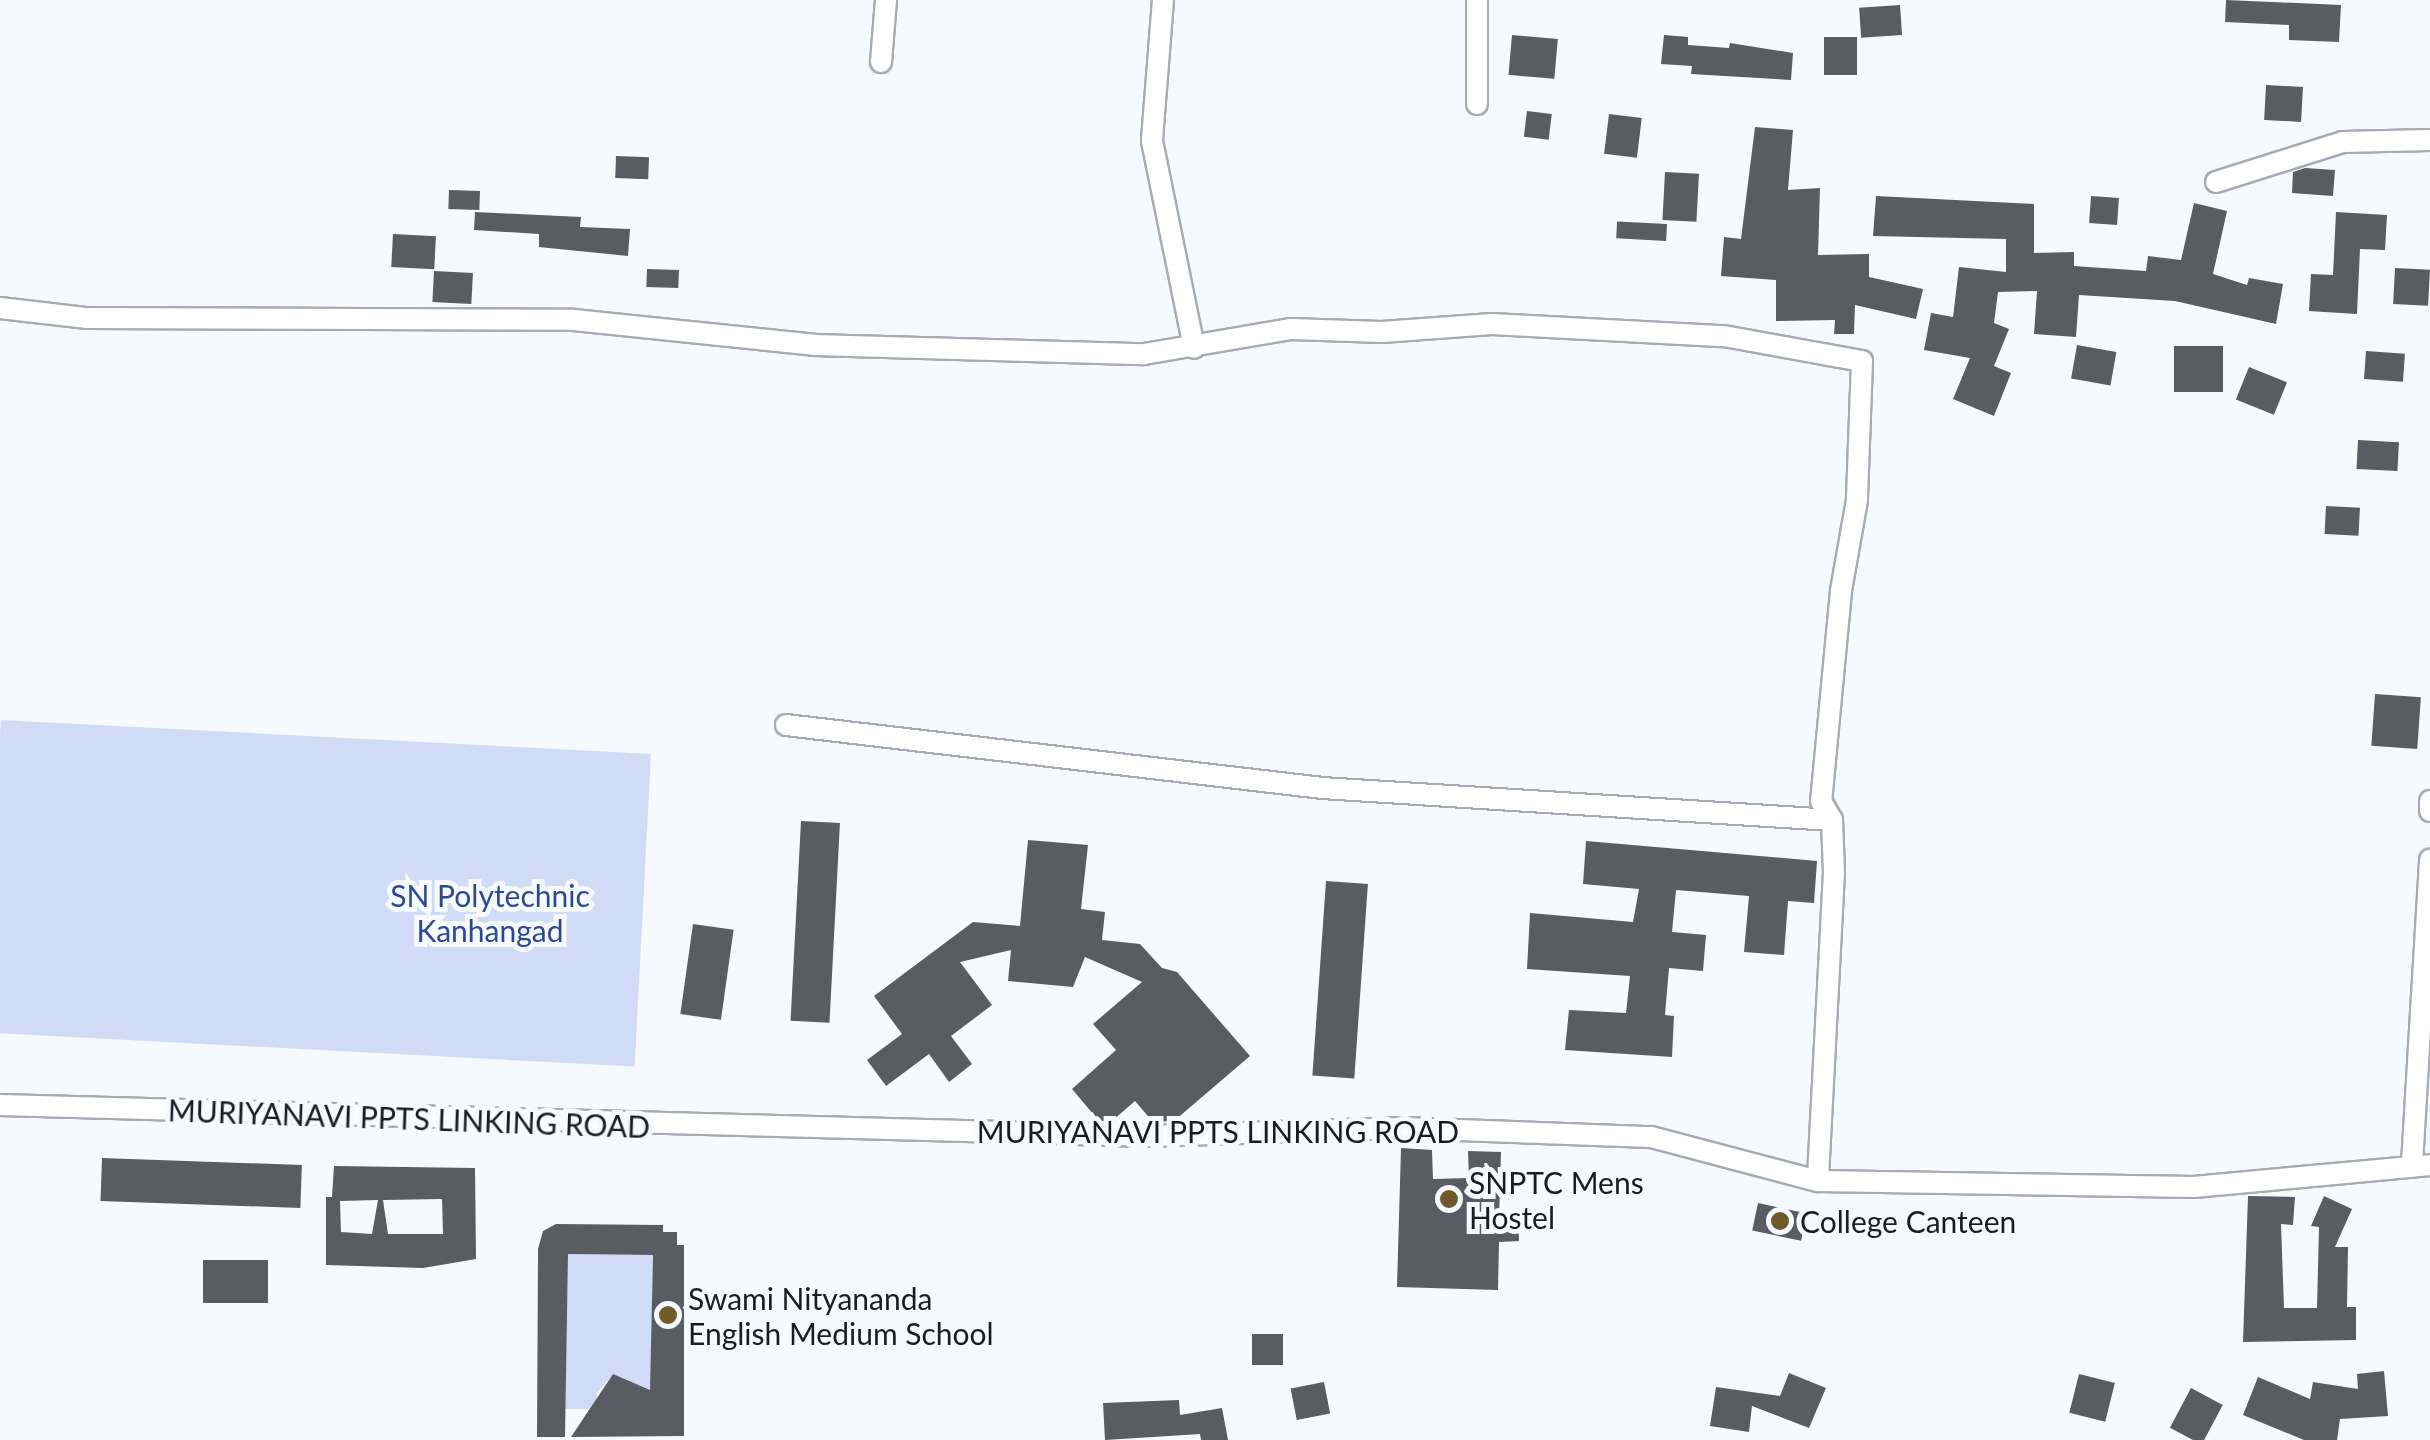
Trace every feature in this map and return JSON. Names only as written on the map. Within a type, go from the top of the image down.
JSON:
[{"type":"street","points":[[881,62],[886,0]]},
{"type":"street","points":[[1163,0],[1152,140],[1194,348]]},
{"type":"street","points":[[1477,0],[1477,104]]},
{"type":"street","points":[[2216,182],[2343,142],[2430,140]]},
{"type":"street","points":[[0,308],[87,318],[574,320],[850,347],[1144,354],[1290,329],[1382,332],[1492,324],[1724,336],[1862,361],[1857,500],[1840,591],[1821,800],[1832,820],[1818,1180]]},
{"type":"street","points":[[786,725],[1322,788],[1832,820]]},
{"type":"street","points":[[2430,801],[2430,811]]},
{"type":"street","points":[[2421,1164],[2430,860]]},
{"type":"street","name":"MURIYANAVI PPTS LINKING ROAD","points":[[0,1105],[1148,1136],[1402,1128],[1651,1136],[1818,1180],[2194,1186],[2421,1164]]},
{"type":"green space","name":"SN Polytechnic Kanhangad","points":[[1,720],[651,754],[635,1067],[0,1033]]},
{"type":"green space","points":[[568,1254],[653,1255],[650,1407],[613,1374],[597,1393],[596,1409],[565,1409]]},
{"type":"building","points":[[2226,0],[2341,5],[2339,42],[2289,40],[2289,25],[2225,22]]},
{"type":"building","points":[[1900,5],[1902,35],[1861,38],[1859,8]]},
{"type":"building","points":[[1512,35],[1558,39],[1554,79],[1509,75]]},
{"type":"building","points":[[1664,35],[1688,37],[1688,45],[1729,48],[1730,43],[1793,53],[1791,80],[1691,74],[1692,66],[1661,64]]},
{"type":"building","points":[[1824,37],[1857,37],[1857,75],[1824,75]]},
{"type":"building","points":[[2266,85],[2303,87],[2301,122],[2264,120]]},
{"type":"building","points":[[1527,111],[1552,114],[1549,140],[1524,137]]},
{"type":"building","points":[[1609,114],[1642,118],[1637,158],[1604,154]]},
{"type":"building","points":[[1755,127],[1793,130],[1788,190],[1820,188],[1818,255],[1869,254],[1869,277],[1923,289],[1916,319],[1855,305],[1854,334],[1834,334],[1835,320],[1776,321],[1776,280],[1721,276],[1724,237],[1741,239]]},
{"type":"building","points":[[616,156],[649,157],[648,179],[615,178]]},
{"type":"building","points":[[2305,168],[2335,170],[2333,196],[2292,193],[2293,172]]},
{"type":"building","points":[[1665,172],[1699,174],[1696,222],[1662,220]]},
{"type":"building","points":[[449,190],[480,191],[479,210],[448,209]]},
{"type":"building","points":[[1876,196],[2034,204],[2034,253],[2074,252],[2074,266],[2146,271],[2148,256],[2181,260],[2194,203],[2227,211],[2213,274],[2247,285],[2249,278],[2283,284],[2276,324],[2175,301],[2079,295],[2076,337],[2034,334],[2037,291],[1998,292],[1994,323],[2009,329],[1994,366],[2011,373],[1994,416],[1953,399],[1970,358],[1924,350],[1931,313],[1953,317],[1959,267],[2006,272],[2006,239],[1873,236]]},
{"type":"building","points":[[2091,196],[2119,198],[2117,225],[2089,223]]},
{"type":"building","points":[[475,212],[581,217],[580,227],[630,229],[628,256],[539,247],[539,234],[474,230]]},
{"type":"building","points":[[2336,212],[2387,215],[2385,250],[2360,249],[2357,314],[2309,311],[2311,274],[2333,275]]},
{"type":"building","points":[[1617,221],[1667,224],[1666,241],[1616,238]]},
{"type":"building","points":[[393,234],[436,236],[434,269],[391,267]]},
{"type":"building","points":[[2395,268],[2430,270],[2428,306],[2393,304]]},
{"type":"building","points":[[647,269],[679,270],[678,288],[646,287]]},
{"type":"building","points":[[434,271],[473,273],[471,304],[432,302]]},
{"type":"building","points":[[2077,345],[2116,352],[2110,385],[2071,378]]},
{"type":"building","points":[[2174,346],[2223,346],[2223,392],[2174,392]]},
{"type":"building","points":[[2366,351],[2405,354],[2403,382],[2364,379]]},
{"type":"building","points":[[2249,367],[2287,382],[2274,415],[2236,399]]},
{"type":"building","points":[[2358,440],[2399,442],[2397,471],[2356,469]]},
{"type":"building","points":[[2326,506],[2360,508],[2358,536],[2325,534]]},
{"type":"building","points":[[2375,694],[2421,697],[2417,749],[2371,746]]},
{"type":"building","points":[[801,821],[840,823],[829,1023],[791,1021]]},
{"type":"building","points":[[1028,840],[1088,845],[1081,909],[1105,912],[1102,940],[1140,944],[1162,968],[1177,972],[1250,1056],[1174,1121],[1153,1122],[1135,1101],[1112,1121],[1099,1121],[1072,1089],[1116,1050],[1093,1024],[1142,982],[1085,957],[1073,987],[1008,981],[1011,950],[960,962],[992,1005],[951,1036],[972,1064],[949,1082],[929,1054],[886,1086],[867,1060],[902,1034],[874,996],[973,922],[1020,926]]},
{"type":"building","points":[[1586,841],[1817,861],[1814,903],[1788,901],[1784,955],[1744,952],[1749,896],[1676,890],[1672,932],[1706,935],[1703,971],[1669,968],[1665,1015],[1674,1016],[1672,1057],[1565,1050],[1569,1010],[1626,1013],[1630,976],[1527,969],[1530,913],[1633,922],[1639,889],[1583,884]]},
{"type":"building","points":[[1326,881],[1368,884],[1354,1078],[1312,1076]]},
{"type":"building","points":[[693,924],[734,930],[721,1020],[680,1014]]},
{"type":"building","name":"SNPTC Mens Hostel","points":[[1401,1148],[1432,1150],[1433,1179],[1469,1178],[1468,1151],[1501,1152],[1499,1220],[1518,1219],[1519,1241],[1499,1242],[1498,1290],[1397,1287]]},
{"type":"building","points":[[102,1158],[302,1165],[300,1208],[100,1201]]},
{"type":"building","points":[[334,1166],[475,1168],[476,1259],[423,1268],[326,1265],[326,1197],[332,1197]],"holes":[[[442,1199],[443,1234],[388,1234],[383,1200]],[[378,1200],[372,1234],[341,1232],[340,1201]]]},
{"type":"building","points":[[2248,1196],[2295,1197],[2293,1225],[2281,1224],[2284,1308],[2317,1308],[2319,1227],[2311,1226],[2324,1196],[2352,1209],[2335,1247],[2348,1247],[2347,1307],[2356,1307],[2356,1340],[2243,1342]]},
{"type":"building","name":"College Canteen","points":[[1758,1203],[1807,1213],[1801,1241],[1752,1230]]},
{"type":"building","name":"Swami Nityananda English Medium School","points":[[556,1224],[663,1225],[663,1232],[677,1232],[677,1245],[684,1245],[684,1436],[571,1437],[613,1374],[650,1390],[653,1255],[568,1254],[565,1437],[537,1437],[538,1249],[543,1231]]},
{"type":"building","points":[[203,1260],[268,1260],[268,1303],[203,1303]]},
{"type":"building","points":[[1252,1334],[1283,1334],[1283,1365],[1252,1365]]},
{"type":"building","points":[[2384,1371],[2388,1416],[2340,1419],[2337,1440],[2304,1440],[2243,1415],[2258,1377],[2310,1399],[2313,1382],[2358,1389],[2357,1374]]},
{"type":"building","points":[[1789,1373],[1826,1388],[1809,1428],[1752,1406],[1749,1432],[1710,1426],[1716,1387],[1780,1396]]},
{"type":"building","points":[[2079,1374],[2115,1383],[2105,1422],[2069,1413]]},
{"type":"building","points":[[1324,1382],[1330,1413],[1297,1420],[1291,1388]]},
{"type":"building","points":[[2191,1388],[2223,1405],[2204,1440],[2193,1440],[2170,1428]]},
{"type":"building","points":[[1179,1400],[1180,1415],[1222,1408],[1228,1440],[1201,1440],[1200,1434],[1105,1440],[1103,1403]]},
{"type":"place","name":"SNPTC Mens Hostel","points":[[1449,1199]]},
{"type":"place","name":"College Canteen","points":[[1780,1221]]},
{"type":"place","name":"Swami Nityananda English Medium School","points":[[668,1315]]}]
